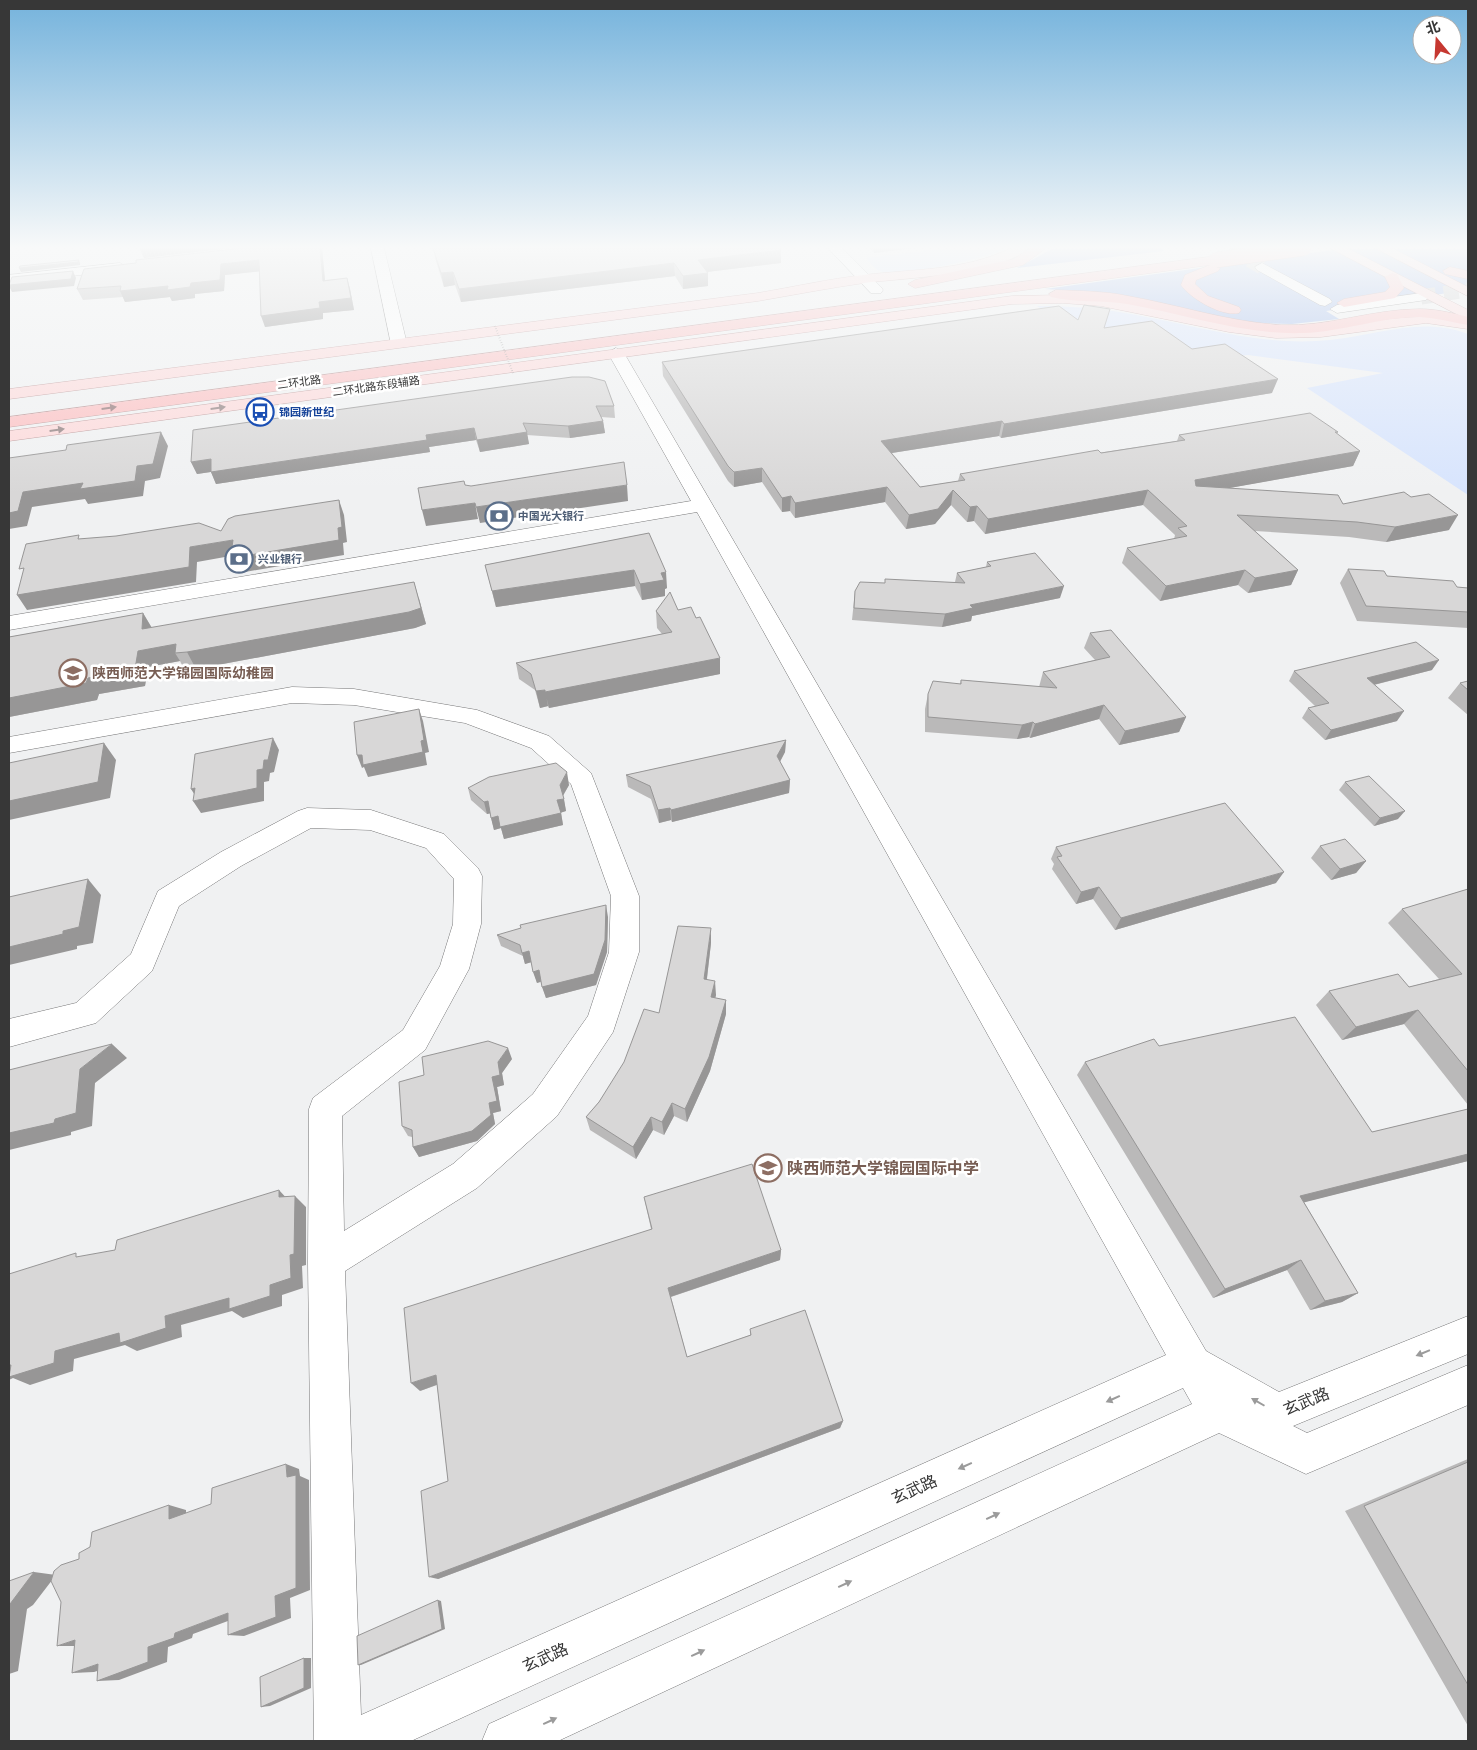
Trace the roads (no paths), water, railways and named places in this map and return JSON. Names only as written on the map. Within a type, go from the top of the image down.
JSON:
[{"type":"highway","name":"二环北路","points":[[9,404],[574,330]]},
{"type":"highway","name":"二环北路","points":[[9,422],[695,330]]},
{"type":"main road","points":[[9,394],[508,330]]},
{"type":"main road","name":"二环北路东段辅路","points":[[9,436],[783,330]]},
{"type":"main road","name":"二环北路东段辅路","points":[[1246,330],[1275,333],[1321,332],[1330,330]]},
{"type":"street","points":[[402,330],[406,343]]},
{"type":"street","points":[[404,330],[406,343]]},
{"type":"street","points":[[616,353],[1219,1412],[1306,1454],[1468,1385]]},
{"type":"street","points":[[9,623],[703,505]]},
{"type":"street","points":[[9,745],[292,694],[354,697],[469,716],[514,732],[540,742],[582,780],[625,896],[624,952],[602,1022],[545,1105],[465,1176],[326,1262]]},
{"type":"street","points":[[9,1033],[85,1014],[142,962],[168,899],[231,859],[307,818],[371,820],[435,840],[468,876],[467,924],[454,969],[414,1040],[325,1109],[326,1262],[338,1741]]},
{"type":"street","name":"玄武路","points":[[358,1741],[1191,1364],[1277,1413],[1468,1335]]},
{"type":"street","points":[[506,1741],[1219,1412]]},
{"type":"place","name":"锦园新世纪","points":[[260,412]]},
{"type":"place","name":"中国光大银行","points":[[499,516]]},
{"type":"place","name":"兴业银行","points":[[239,559]]},
{"type":"place","name":"陕西师范大学锦园国际幼稚园","points":[[73,673]]},
{"type":"place","name":"陕西师范大学锦园国际中学","points":[[768,1168]]}]
